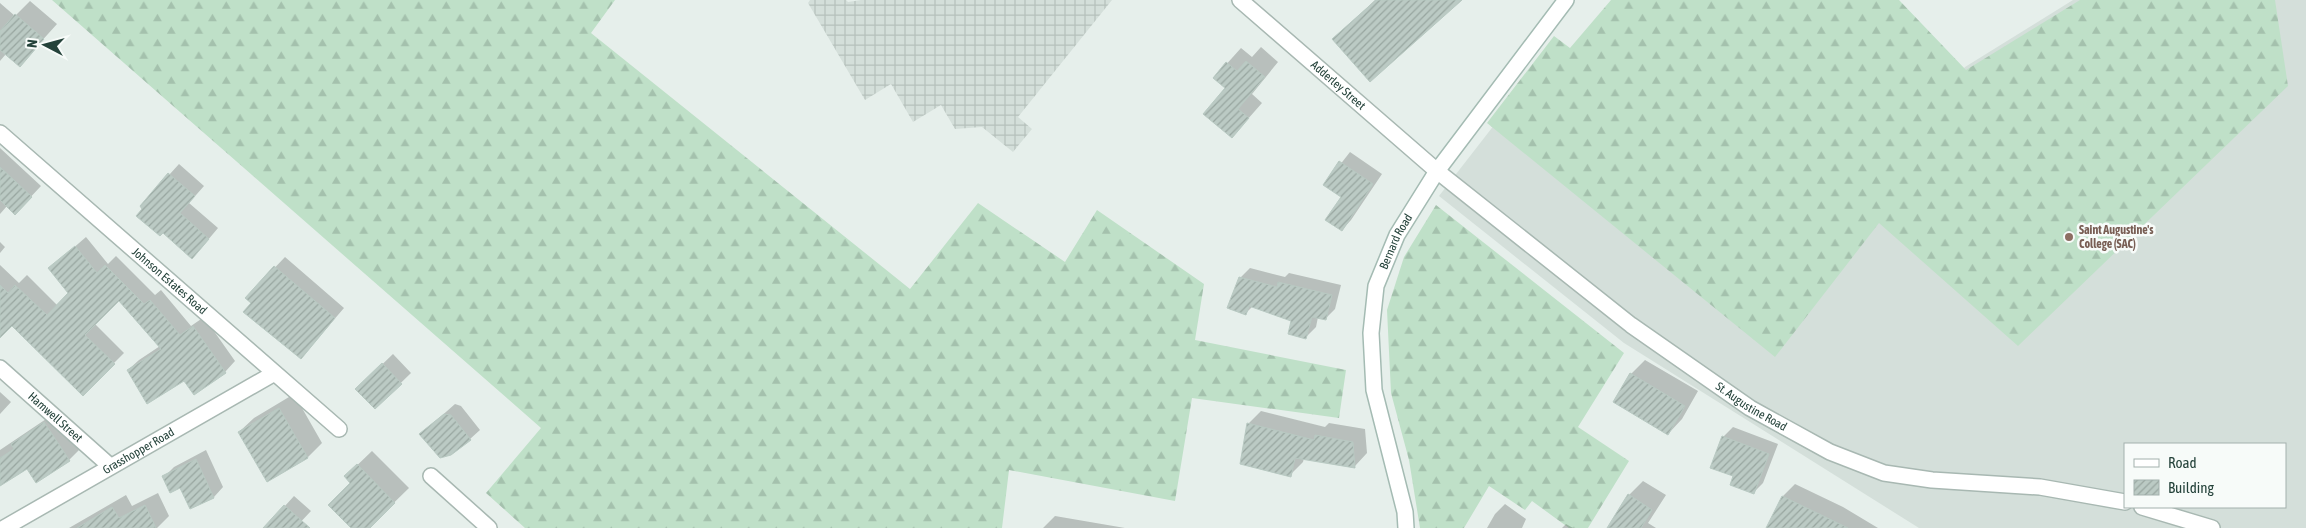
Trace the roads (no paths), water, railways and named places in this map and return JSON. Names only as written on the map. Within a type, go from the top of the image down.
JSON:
[{"type":"street","name":"Adderley Street","points":[[1240,0],[1438,170]]},
{"type":"street","name":"Bernard Road","points":[[1406,528],[1405,512],[1374,390],[1370,332],[1376,286],[1397,235],[1438,170],[1566,0]]},
{"type":"street","name":"Johnson Estates Road","points":[[0,133],[273,374],[339,429]]},
{"type":"street","name":"St. Augustine Road","points":[[1438,170],[1630,325],[1750,408],[1830,452],[1884,473],[1932,480],[2040,488],[2124,502]]},
{"type":"street","name":"Hamwell Street","points":[[0,368],[110,466]]},
{"type":"street","name":"Grasshopper Road","points":[[4,528],[273,374]]},
{"type":"street","points":[[431,476],[489,528]]},
{"type":"street","points":[[2145,508],[2212,528]]},
{"type":"place","name":"Saint Augustine's College (SAC)","points":[[2069,237]]}]
